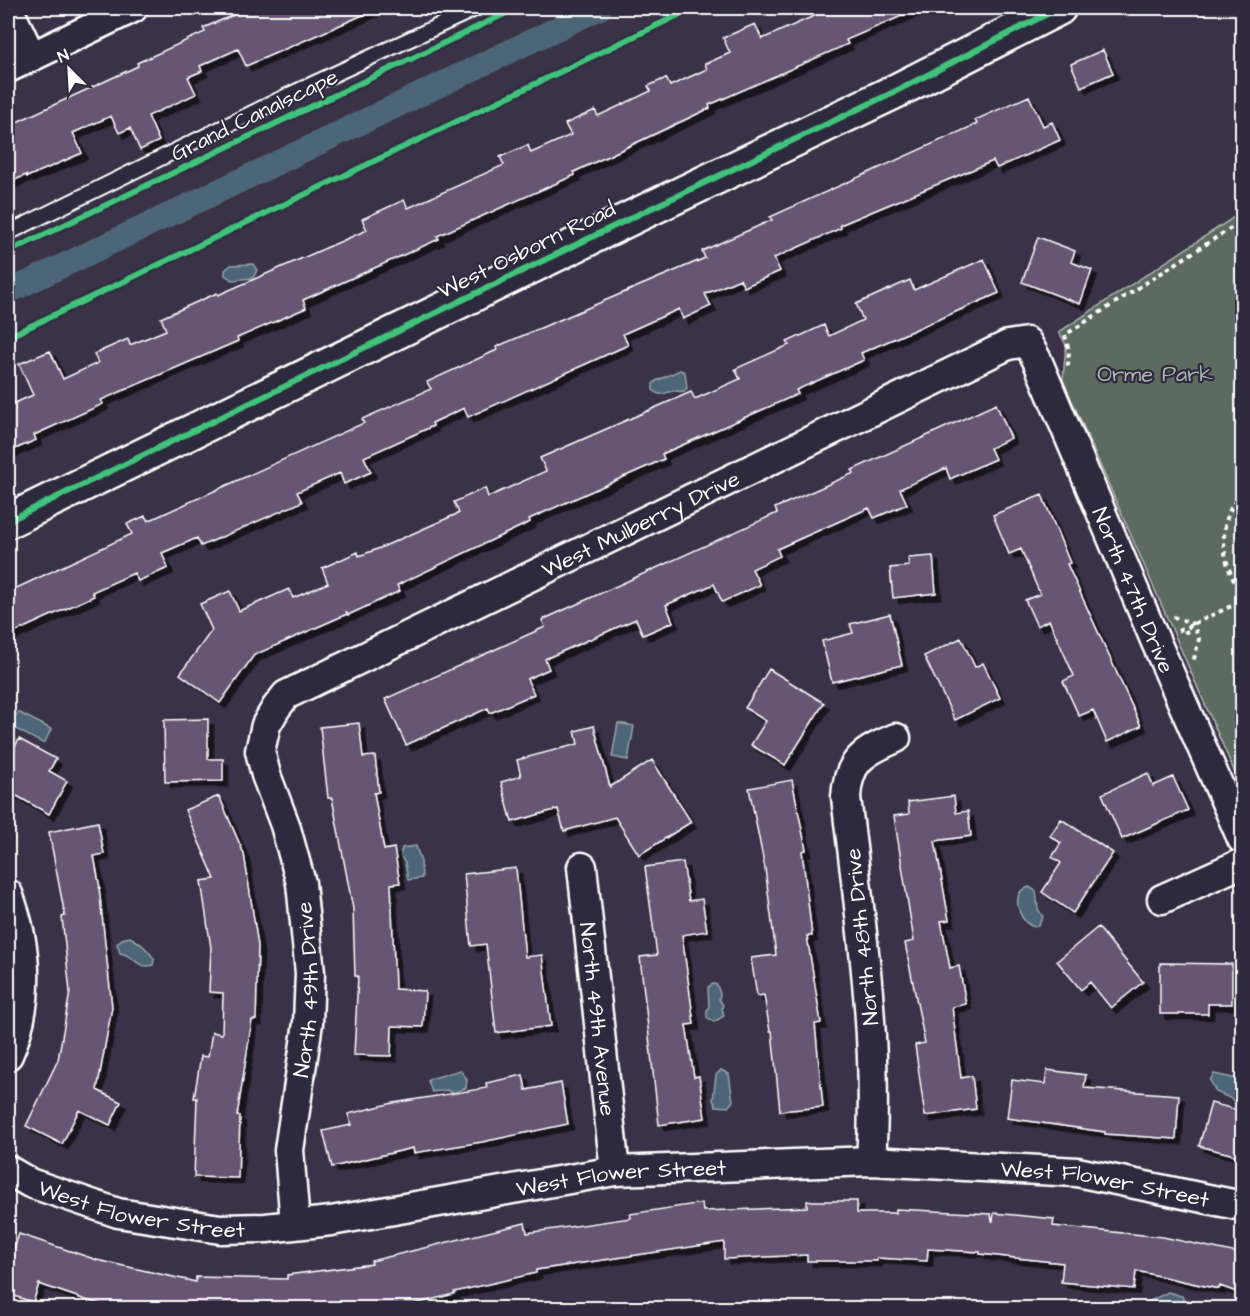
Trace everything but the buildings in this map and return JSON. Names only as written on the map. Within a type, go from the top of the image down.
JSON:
[{"type":"street","points":[[8,8],[20,62],[133,8]]},
{"type":"street","name":"West Osborn Road","points":[[8,521],[896,91],[1059,8]]},
{"type":"street","name":"North 47th Drive","points":[[1027,342],[1037,360],[1242,839]]},
{"type":"street","name":"West Mulberry Drive","points":[[266,725],[286,695],[1008,345],[1027,342]]},
{"type":"street","name":"North 49th Drive","points":[[266,725],[260,751],[266,775],[285,825],[301,883],[310,973],[308,1023],[288,1150],[295,1224]]},
{"type":"street","name":"North 48th Drive","points":[[871,1161],[873,1045],[846,796],[847,779],[865,753],[896,738]]},
{"type":"street","points":[[1162,899],[1242,863]]},
{"type":"street","name":"North 49th Avenue","points":[[582,867],[615,1171]]},
{"type":"street","points":[[8,894],[20,934],[25,971],[22,1009],[8,1055]]},
{"type":"street","name":"West Flower Street","points":[[8,1170],[30,1183],[118,1213],[220,1229],[266,1228],[331,1221],[615,1171],[871,1161],[1077,1172],[1242,1206]]},
{"type":"lane","points":[[8,233],[289,95],[477,8]]},
{"type":"path","points":[[1067,370],[1069,351],[1065,335],[1242,221]]},
{"type":"path","points":[[1242,493],[1226,518],[1224,548],[1236,586],[1242,594]]},
{"type":"path","points":[[1155,640],[1184,628],[1186,632],[1191,630],[1189,626],[1242,601]]},
{"type":"path","points":[[1172,616],[1193,624],[1199,639],[1192,666]]},
{"type":"green space","name":"Orme Park","points":[[1242,212],[1242,789],[1063,380],[1066,345],[1059,332]]},
{"type":"water","points":[[253,264],[257,270],[253,278],[232,280],[225,275],[225,270],[231,265]]},
{"type":"water","points":[[680,370],[685,372],[687,388],[684,391],[661,394],[653,390],[653,384],[656,381]]},
{"type":"water","points":[[18,712],[51,729],[45,742],[42,743],[12,727]]},
{"type":"water","points":[[618,723],[634,726],[628,760],[612,757]]},
{"type":"water","points":[[416,846],[421,862],[422,878],[408,880],[405,863],[400,856],[402,848]]},
{"type":"water","points":[[1029,887],[1036,891],[1038,909],[1043,917],[1035,927],[1026,922],[1018,907],[1021,891]]},
{"type":"water","points":[[130,937],[149,952],[154,959],[153,965],[143,966],[120,953],[117,944],[122,939]]},
{"type":"water","points":[[713,984],[717,985],[724,1016],[714,1022],[707,1017],[708,987]]},
{"type":"water","points":[[460,1070],[467,1079],[466,1088],[452,1093],[447,1090],[432,1092],[428,1081],[430,1079]]},
{"type":"water","points":[[721,1070],[729,1074],[733,1101],[728,1107],[716,1106],[713,1100],[716,1075]]},
{"type":"water","points":[[1214,1074],[1237,1079],[1242,1087],[1241,1097],[1236,1101],[1216,1092],[1210,1080]]},
{"type":"water","points":[[1168,1292],[1182,1296],[1184,1308],[1148,1308],[1150,1301]]},
{"type":"waterway","points":[[8,292],[600,8]]},
{"type":"cycle path","name":"Grand Canalscape","points":[[8,252],[517,8]]},
{"type":"cycle path","points":[[8,337],[693,8]]},
{"type":"cycle path","points":[[8,521],[896,91],[1059,8]]}]
